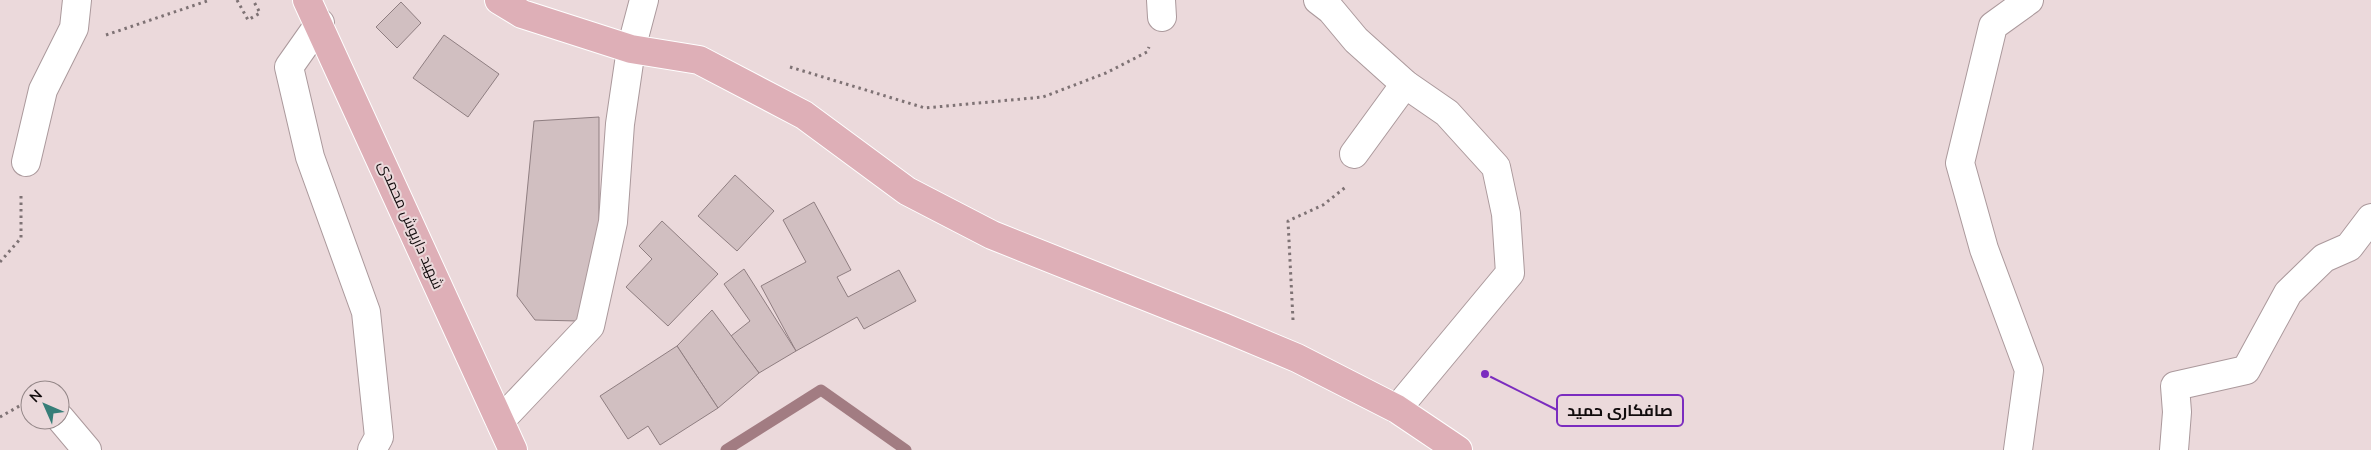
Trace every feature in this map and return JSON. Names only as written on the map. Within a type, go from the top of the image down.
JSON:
[{"type":"main road","points":[[499,0],[522,14],[631,48],[700,60],[804,115],[907,191],[992,235],[1297,358],[1397,409],[1458,450]]},
{"type":"main road","name":"شهید داریوش محمدی","points":[[314,12],[513,450]]},
{"type":"street","points":[[26,162],[43,90],[74,28],[77,0]]},
{"type":"street","points":[[500,421],[590,326],[613,222],[620,124],[631,48],[644,0]]},
{"type":"street","points":[[1318,0],[1331,10],[1356,40],[1405,84],[1447,113],[1496,167],[1506,214],[1510,273],[1397,409]]},
{"type":"street","points":[[2018,450],[2029,370],[1984,250],[1960,162],[1993,26],[2029,0]]},
{"type":"street","points":[[314,12],[289,67],[310,157],[366,312],[379,437],[372,450]]},
{"type":"street","points":[[1354,154],[1405,84]]},
{"type":"street","points":[[2174,450],[2178,412],[2175,386],[2246,370],[2288,293],[2324,258],[2348,247],[2371,218]]},
{"type":"street","points":[[70,430],[87,450]]},
{"type":"path","points":[[74,28],[100,36],[210,0]]},
{"type":"path","points":[[237,0],[248,20],[260,13],[253,0]]},
{"type":"path","points":[[786,66],[925,108],[1043,97],[1106,73],[1147,52],[1161,9]]},
{"type":"path","points":[[1297,358],[1288,221],[1323,205],[1360,175],[1354,154]]},
{"type":"path","points":[[0,262],[21,238],[20,198],[26,162]]},
{"type":"path","points":[[0,417],[20,406]]},
{"type":"building","points":[[401,2],[421,23],[397,48],[376,27]]},
{"type":"building","points":[[444,35],[499,74],[468,117],[413,78]]},
{"type":"building","points":[[599,117],[599,232],[578,321],[535,320],[517,296],[534,121]]},
{"type":"building","points":[[735,175],[774,211],[737,251],[698,216]]},
{"type":"building","points":[[814,202],[851,270],[837,277],[848,297],[899,270],[916,301],[864,329],[857,317],[796,351],[761,286],[806,262],[783,220]]},
{"type":"building","points":[[662,221],[718,274],[668,326],[626,287],[652,259],[639,246]]},
{"type":"building","points":[[744,269],[796,351],[759,373],[731,336],[750,321],[724,284]]},
{"type":"building","points":[[712,310],[759,373],[718,408],[677,346]]},
{"type":"building","points":[[677,346],[718,408],[660,445],[648,426],[628,439],[600,396]]},
{"type":"waterway","points":[[726,450],[821,390],[906,450]]},
{"type":"place","name":"صافکاری حمید","points":[[1485,374]]}]
